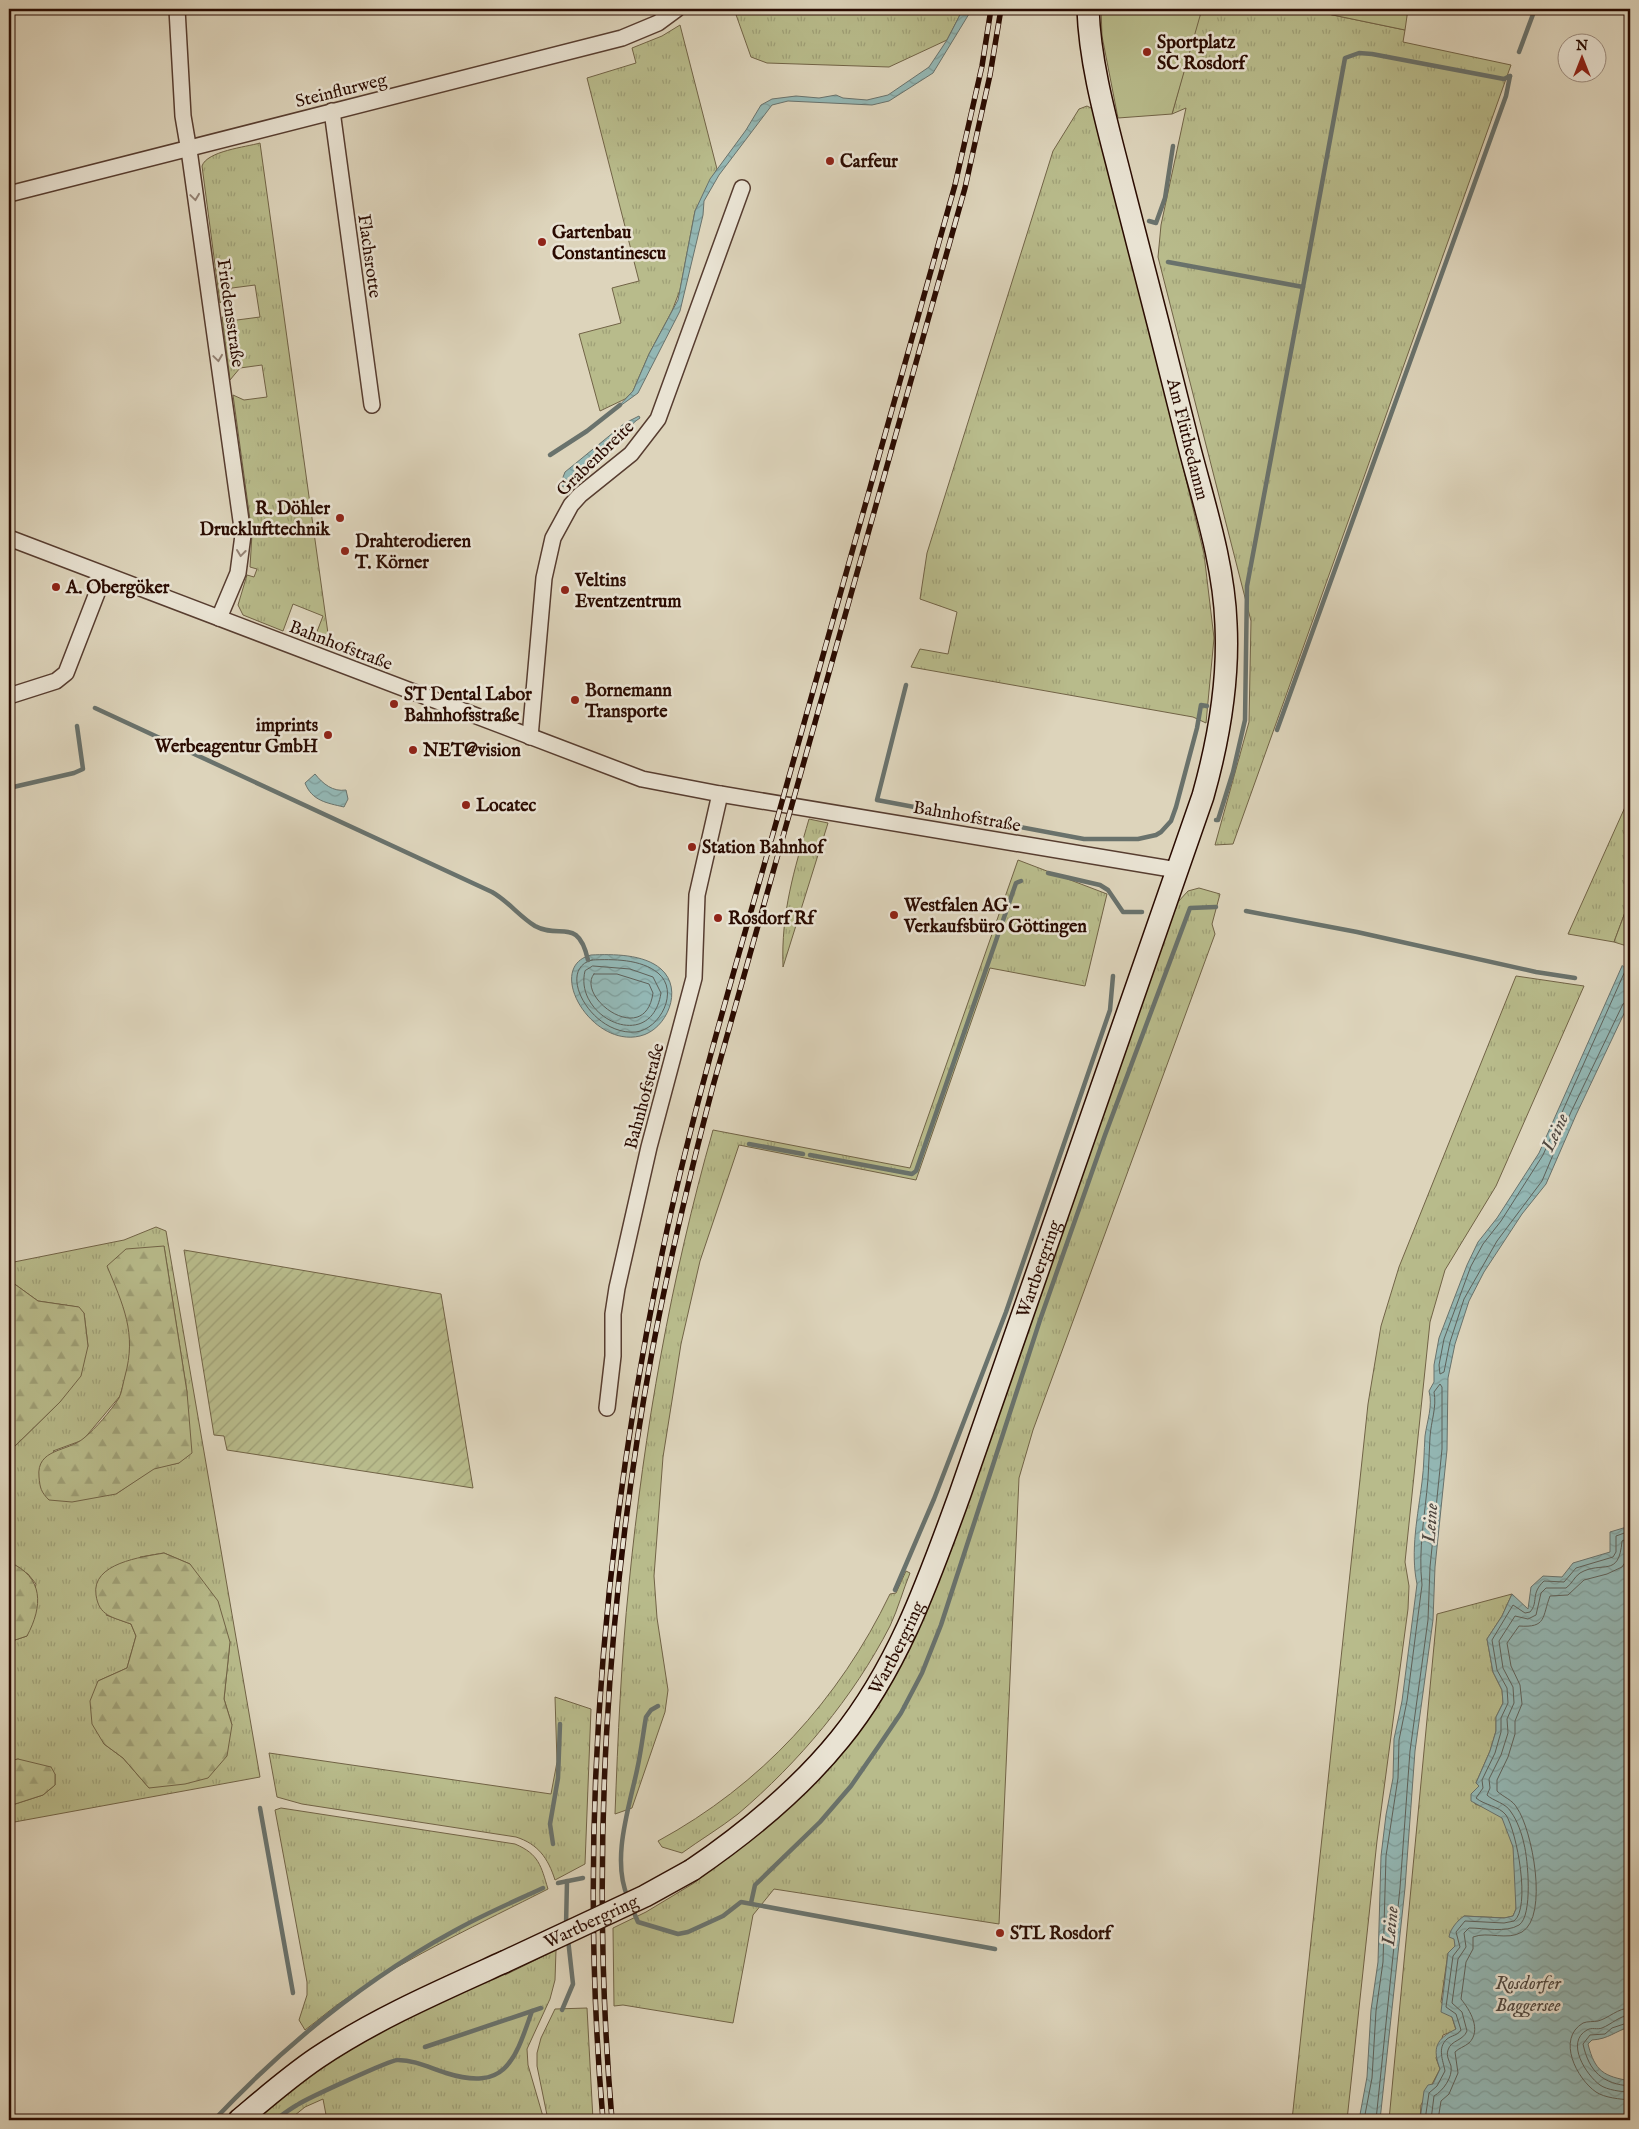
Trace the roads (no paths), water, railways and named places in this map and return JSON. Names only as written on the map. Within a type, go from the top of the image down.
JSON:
[{"type":"main road","name":"Am Flüthedamm","points":[[1088,9],[1091,42],[1105,115],[1204,501],[1219,571],[1226,621],[1226,671],[1219,734],[1203,796],[1177,870]]},
{"type":"main road","name":"Wartbergring","points":[[239,2120],[285,2081],[354,2035],[396,2012],[645,1896],[692,1870],[756,1823],[816,1766],[840,1739],[862,1708],[902,1638],[924,1591],[960,1494],[1177,870]]},
{"type":"street","name":"Friedensstraße","points":[[178,9],[183,116],[243,535],[239,570],[219,618]]},
{"type":"street","name":"Steinflurweg","points":[[9,194],[622,38],[658,23],[677,9]]},
{"type":"street","name":"Flachsrotte","points":[[332,111],[372,405]]},
{"type":"street","name":"Grabenbreite","points":[[530,738],[544,578],[553,538],[565,515],[576,500],[631,454],[651,431],[658,419],[742,188]]},
{"type":"street","name":"Bahnhofstraße","points":[[9,538],[634,776],[720,794],[1177,870]]},
{"type":"street","points":[[9,696],[56,680],[66,673],[104,575]]},
{"type":"street","name":"Bahnhofstraße","points":[[607,1408],[613,1356],[613,1314],[616,1288],[649,1147],[694,978],[696,895],[720,794]]},
{"type":"water","points":[[963,9],[972,9],[933,73],[889,101],[872,105],[788,101],[772,105],[719,175],[704,201],[703,215],[680,311],[638,393],[616,409],[633,391],[649,354],[678,300],[695,211],[710,179],[746,130],[761,105],[772,99],[796,96],[819,98],[836,95],[843,98],[867,100],[888,95],[929,67],[947,40]]},
{"type":"water","points":[[639,416],[640,418],[615,443],[582,469],[564,487],[560,485],[565,472],[625,423]]},
{"type":"water","points":[[315,774],[329,786],[337,790],[346,790],[348,799],[344,807],[321,800],[312,794],[305,783]]},
{"type":"water","name":"Leine","points":[[1630,948],[1630,1001],[1576,1115],[1546,1184],[1522,1214],[1484,1272],[1469,1301],[1455,1344],[1448,1378],[1447,1450],[1435,1567],[1433,1620],[1415,1751],[1405,1888],[1380,2120],[1359,2120],[1367,2077],[1371,2010],[1378,1962],[1381,1856],[1393,1778],[1394,1739],[1402,1701],[1417,1584],[1414,1559],[1415,1533],[1423,1476],[1425,1436],[1430,1408],[1429,1391],[1434,1382],[1434,1365],[1439,1338],[1467,1265],[1478,1242],[1497,1218],[1539,1153]]},
{"type":"water","points":[[591,955],[628,956],[646,960],[661,969],[668,977],[672,997],[665,1017],[658,1026],[640,1036],[622,1036],[605,1030],[591,1019],[580,1004],[573,989],[572,974],[578,962]]},
{"type":"water","name":"Rosdorfer Baggersee","points":[[1630,1526],[1630,2027],[1603,2038],[1592,2040],[1588,2044],[1594,2061],[1602,2071],[1613,2077],[1630,2081],[1630,2120],[1420,2120],[1424,2091],[1428,2085],[1433,2084],[1440,2069],[1436,2055],[1437,2045],[1444,2037],[1456,2029],[1452,2017],[1441,2012],[1448,1953],[1455,1946],[1454,1939],[1449,1937],[1451,1931],[1464,1916],[1504,1918],[1513,1916],[1516,1909],[1513,1847],[1502,1818],[1471,1801],[1471,1794],[1479,1786],[1476,1783],[1490,1751],[1496,1731],[1496,1717],[1503,1703],[1502,1690],[1493,1672],[1487,1639],[1502,1616],[1512,1594],[1528,1609],[1531,1587],[1543,1576],[1562,1577],[1573,1563],[1610,1552],[1610,1532]]},
{"type":"waterway","points":[[1519,52],[1535,9]]},
{"type":"waterway","points":[[1168,262],[1303,287],[1345,58],[1359,53],[1372,54],[1504,79],[1510,76]]},
{"type":"waterway","points":[[1277,730],[1506,96],[1510,76]]},
{"type":"waterway","points":[[1149,221],[1156,223],[1165,198],[1173,146]]},
{"type":"waterway","points":[[1216,820],[1218,820],[1233,772],[1245,720],[1247,586],[1303,287]]},
{"type":"waterway","points":[[550,455],[587,431],[620,405]]},
{"type":"waterway","points":[[906,685],[877,800],[1084,839],[1138,839],[1161,832],[1171,821],[1176,807],[1197,728],[1201,705],[1207,706]]},
{"type":"waterway","points":[[95,708],[492,892],[535,926],[544,930],[567,932],[579,938],[584,946],[588,960]]},
{"type":"waterway","points":[[9,788],[74,773],[83,769],[77,726]]},
{"type":"waterway","points":[[1048,873],[1100,885],[1108,890],[1123,912],[1142,912]]},
{"type":"waterway","points":[[810,1155],[912,1174],[916,1171],[1016,883],[1021,881]]},
{"type":"waterway","points":[[751,1903],[755,1885],[820,1822],[851,1786],[901,1713],[922,1673],[941,1625],[1040,1320],[1105,1135],[1190,908],[1216,907]]},
{"type":"waterway","points":[[1246,911],[1357,932],[1536,972],[1575,978]]},
{"type":"waterway","points":[[895,1590],[934,1499],[1006,1312],[1110,1010],[1113,976]]},
{"type":"waterway","points":[[749,1144],[803,1154]]},
{"type":"waterway","points":[[628,1898],[623,1883],[621,1867],[623,1834],[646,1717],[651,1710],[658,1706]]},
{"type":"waterway","points":[[553,1844],[550,1824],[558,1778],[560,1724]]},
{"type":"waterway","points":[[260,1808],[293,1993]]},
{"type":"waterway","points":[[558,1883],[583,1878]]},
{"type":"waterway","points":[[566,1926],[567,1881]]},
{"type":"waterway","points":[[214,2120],[268,2066],[326,2016],[388,1971],[454,1931],[543,1888]]},
{"type":"waterway","points":[[632,1908],[638,1922],[678,1934],[688,1932],[723,1916],[741,1902],[995,1949]]},
{"type":"waterway","points":[[562,2010],[573,1984],[568,1939]]},
{"type":"waterway","points":[[425,2047],[541,2008]]},
{"type":"waterway","points":[[275,2120],[316,2095],[392,2061],[404,2060],[466,2078],[482,2078],[495,2075],[513,2057],[520,2044],[532,2011]]},
{"type":"railway","points":[[603,2120],[596,2008],[593,1897],[595,1785],[602,1673],[613,1561],[627,1450],[645,1340],[667,1230],[707,1068],[955,185],[982,66],[991,9]]},
{"type":"railway","points":[[612,2120],[602,1928],[606,1735],[613,1638],[623,1542],[652,1352],[680,1218],[713,1086],[965,188],[990,75],[1001,9]]},
{"type":"place","name":"Sportplatz SC Rosdorf","points":[[1147,52]]},
{"type":"place","name":"Carfeur","points":[[830,161]]},
{"type":"place","name":"Gartenbau Constantinescu","points":[[542,242]]},
{"type":"place","name":"R. Döhler Drucklufttechnik","points":[[340,518]]},
{"type":"place","name":"Drahterodieren T. Körner","points":[[345,551]]},
{"type":"place","name":"A. Obergöker","points":[[56,587]]},
{"type":"place","name":"Veltins Eventzentrum","points":[[565,590]]},
{"type":"place","name":"Bornemann Transporte","points":[[575,700]]},
{"type":"place","name":"ST Dental Labor Bahnhofsstraße","points":[[394,704]]},
{"type":"place","name":"imprints Werbeagentur GmbH","points":[[328,735]]},
{"type":"place","name":"NET@vision","points":[[413,750]]},
{"type":"place","name":"Locatec","points":[[466,805]]},
{"type":"place","name":"Station Bahnhof","points":[[692,847]]},
{"type":"place","name":"Westfalen AG - Verkaufsbüro Göttingen","points":[[894,915]]},
{"type":"place","name":"Rosdorf Rf","points":[[718,918]]},
{"type":"place","name":"STL Rosdorf","points":[[1000,1933]]}]
